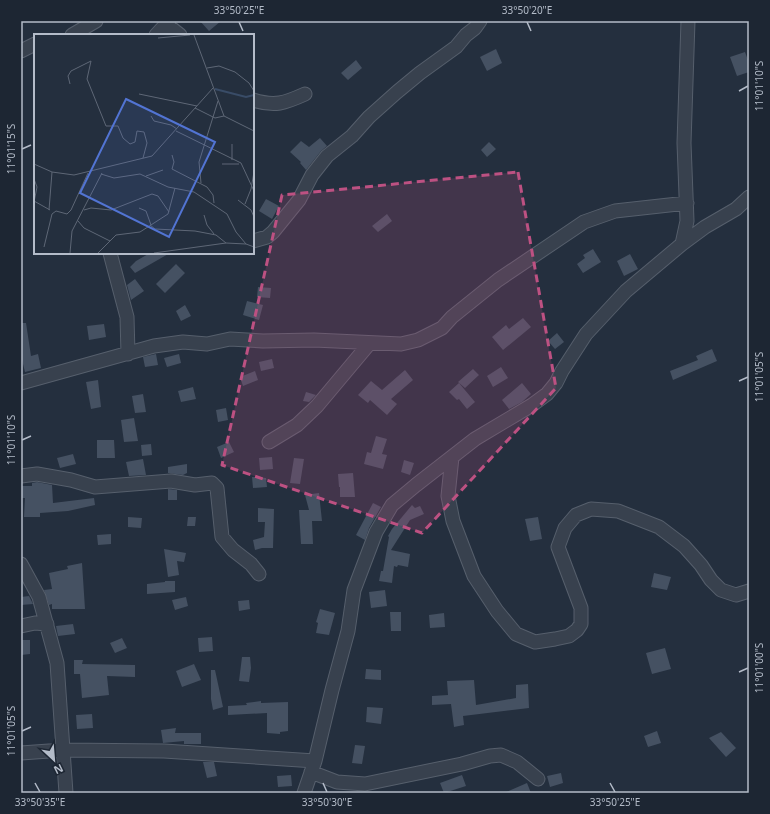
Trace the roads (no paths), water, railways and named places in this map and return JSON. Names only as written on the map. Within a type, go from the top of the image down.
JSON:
[{"type":"street","points":[[74,34],[96,21]]},
{"type":"street","points":[[254,241],[267,237],[273,232],[299,200],[312,175],[327,156],[352,136],[369,118],[420,73],[456,47],[466,35],[476,28],[480,21]]},
{"type":"street","points":[[682,244],[688,221],[684,143],[688,21]]},
{"type":"street","points":[[157,34],[167,22],[179,34]]},
{"type":"street","points":[[21,51],[34,44]]},
{"type":"street","points":[[254,100],[269,104],[283,104],[305,94]]},
{"type":"street","points":[[304,793],[313,766],[348,630],[354,590],[376,532],[392,505],[475,438],[532,405],[547,394],[556,383],[565,365],[586,334],[626,291],[682,244],[705,227],[736,208],[749,197]]},
{"type":"street","points":[[21,383],[154,346],[183,342],[206,344],[230,339],[263,341],[314,340],[370,344],[401,344],[418,340],[442,328],[452,317],[498,280],[584,222],[615,211],[687,203]]},
{"type":"street","points":[[110,254],[127,318],[128,354]]},
{"type":"street","points":[[269,442],[297,425],[317,406],[370,344]]},
{"type":"street","points":[[452,457],[448,496],[453,521],[474,576],[497,611],[516,634],[535,642],[555,640],[569,636],[577,630],[581,624],[581,608],[558,547],[565,528],[576,515],[590,509],[618,511],[659,527],[684,546],[701,565],[711,580],[721,590],[736,595],[749,591]]},
{"type":"street","points":[[21,476],[37,474],[71,480],[95,487],[171,481],[195,485],[212,483],[217,488],[222,537],[233,550],[251,564],[259,574]]},
{"type":"street","points":[[21,564],[39,597],[47,624],[47,631],[57,663],[66,793]]},
{"type":"street","points":[[21,626],[35,623],[47,624]]},
{"type":"street","points":[[21,752],[63,750],[164,751],[313,766],[337,782],[365,784],[462,764],[490,756],[502,755],[517,762],[538,779]]}]
